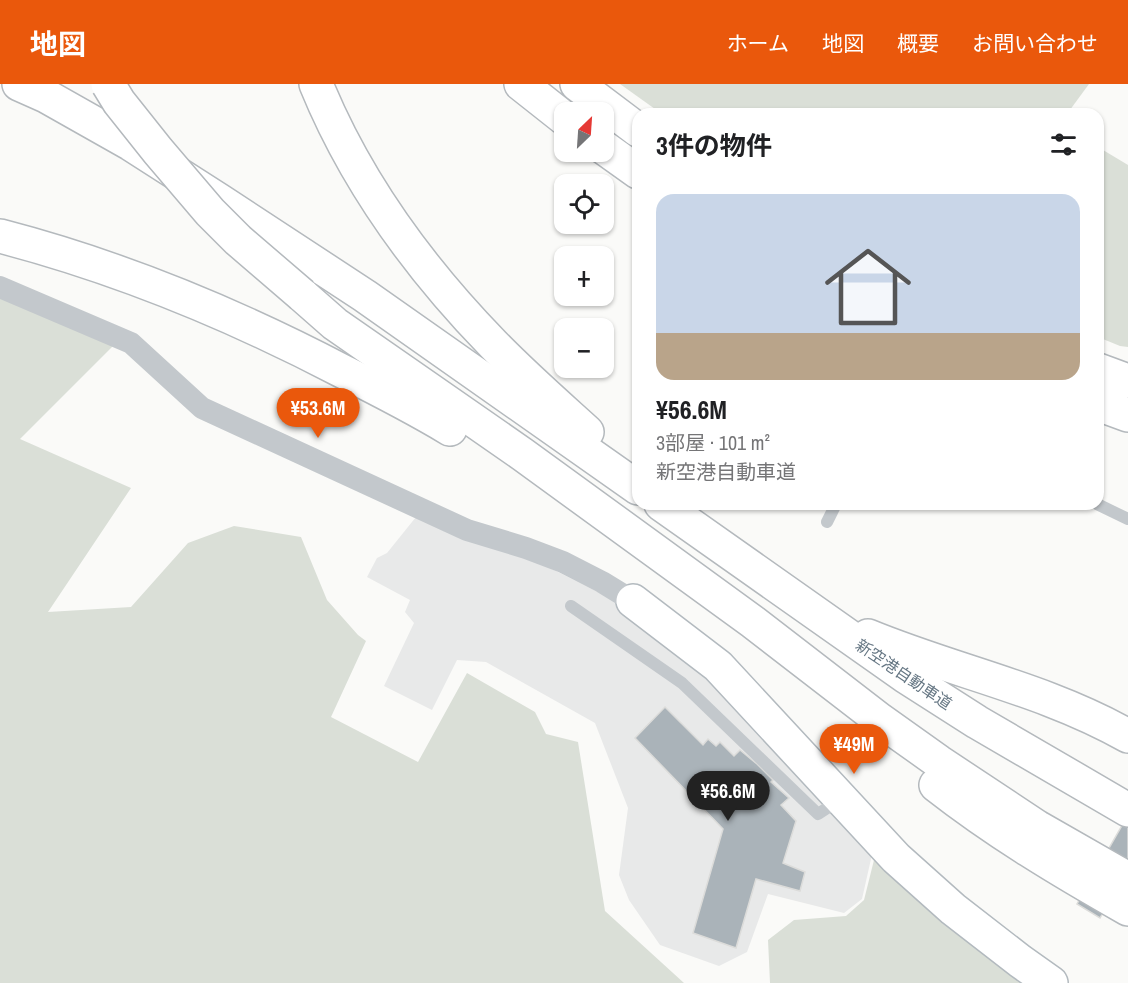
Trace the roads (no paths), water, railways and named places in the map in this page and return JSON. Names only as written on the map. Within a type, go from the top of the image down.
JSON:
[{"type":"main road","points":[[19,84],[46,96],[131,144],[220,201],[365,296],[632,484]]},
{"type":"main road","points":[[108,84],[119,102],[158,152],[210,212],[238,240],[335,324],[522,454],[888,726],[990,797],[1128,879]]},
{"type":"main road","points":[[316,84],[344,143],[380,206],[451,299],[530,380],[632,473]]},
{"type":"main road","points":[[521,84],[554,110]]},
{"type":"main road","points":[[577,84],[632,125]]},
{"type":"main road","points":[[614,155],[632,168]]},
{"type":"main road","points":[[0,236],[132,277],[201,304],[296,348],[420,411],[694,580]]},
{"type":"main road","points":[[1104,372],[1128,381]]},
{"type":"main road","points":[[1104,406],[1128,415]]},
{"type":"main road","name":"新空港自動車道","points":[[678,513],[782,591],[905,676],[968,716],[1128,810]]},
{"type":"main road","points":[[782,591],[844,626],[902,649],[1064,704],[1128,736]]},
{"type":"main road","points":[[633,601],[718,666],[896,858],[953,909],[1051,983]]},
{"type":"main road","points":[[804,662],[892,747],[978,818],[1025,849],[1128,909]]},
{"type":"street","points":[[0,287],[131,343],[202,408],[467,530],[563,562],[633,601]]},
{"type":"lane","points":[[1104,508],[1128,519]]},
{"type":"lane","points":[[827,522],[833,510]]},
{"type":"lane","points":[[571,606],[682,683],[818,814],[842,798]]}]
